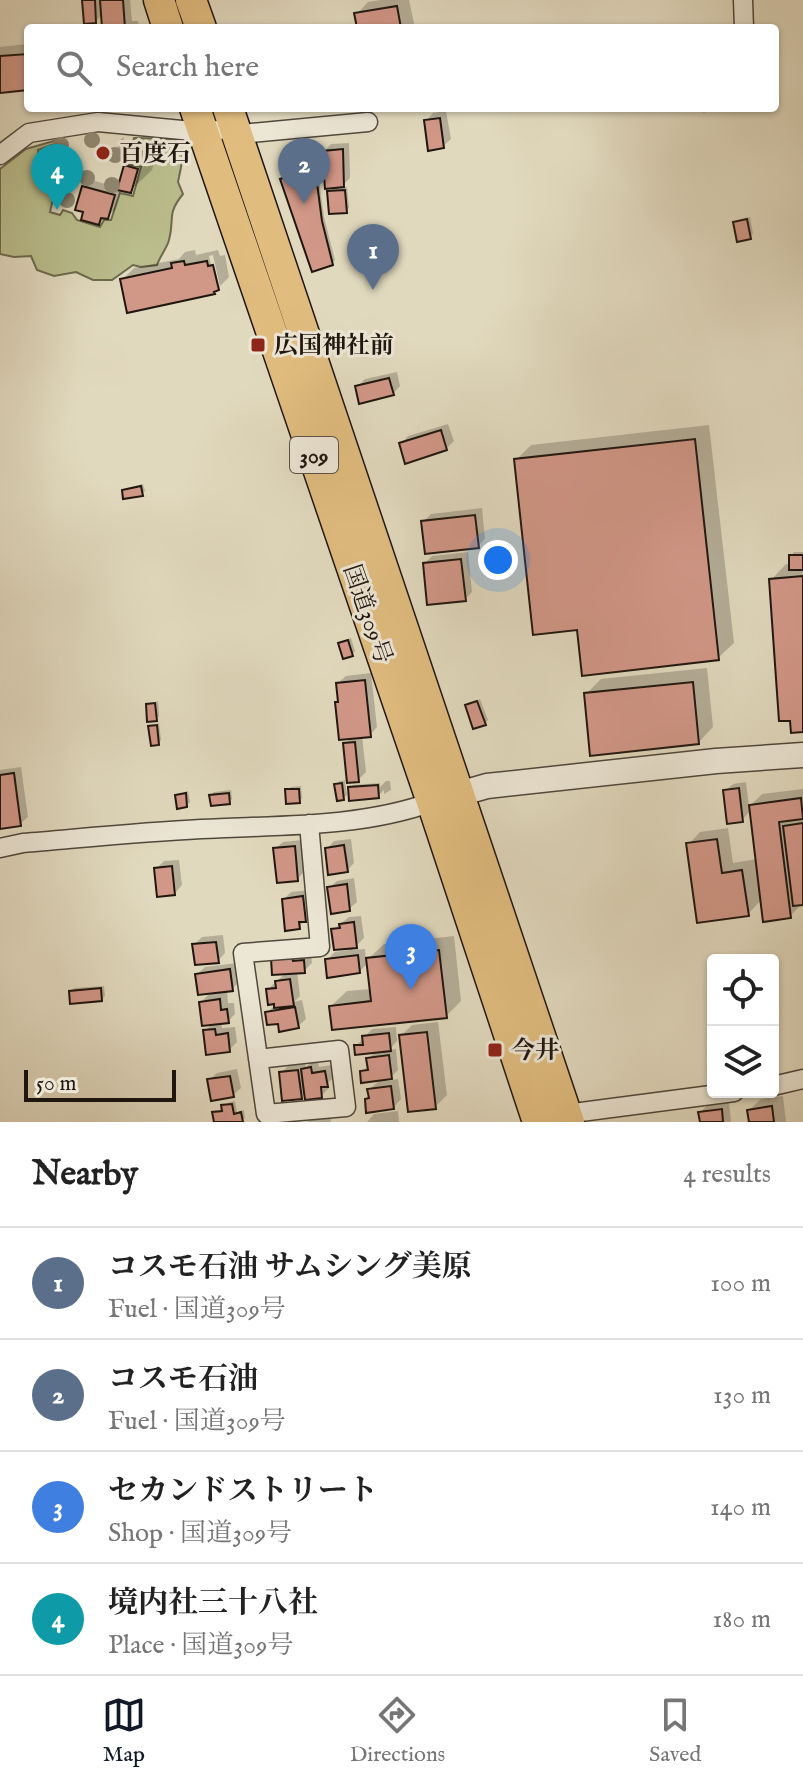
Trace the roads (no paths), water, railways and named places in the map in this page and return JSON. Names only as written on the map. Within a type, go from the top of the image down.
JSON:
[{"type":"highway","points":[[159,0],[167,24]]},
{"type":"highway","points":[[191,0],[200,24]]},
{"type":"highway","name":"国道309号","points":[[231,118],[446,798]]},
{"type":"highway","name":"国道309号","points":[[199,120],[446,798],[558,1119]]},
{"type":"street","points":[[743,0],[744,24]]},
{"type":"street","points":[[0,155],[29,133],[98,122],[231,118],[240,134],[368,122]]},
{"type":"street","points":[[0,848],[23,843],[181,830],[309,824],[398,814],[487,786],[716,761],[803,755]]},
{"type":"street","points":[[258,1059],[339,1050],[346,1107],[266,1114],[258,1059],[243,953],[320,947],[309,824]]},
{"type":"street","points":[[779,1085],[803,1079]]},
{"type":"street","points":[[558,1119],[707,1096]]},
{"type":"place","name":"百度石","points":[[103,153]]},
{"type":"place","name":"コスモ石油","points":[[304,204]]},
{"type":"place","name":"境内社三十八社","points":[[57,210]]},
{"type":"place","name":"コスモ石油 サムシング美原","points":[[373,290]]},
{"type":"place","name":"広国神社前","points":[[258,345]]},
{"type":"place","name":"セカンドストリート","points":[[411,990]]},
{"type":"place","name":"今井","points":[[495,1050]]}]
